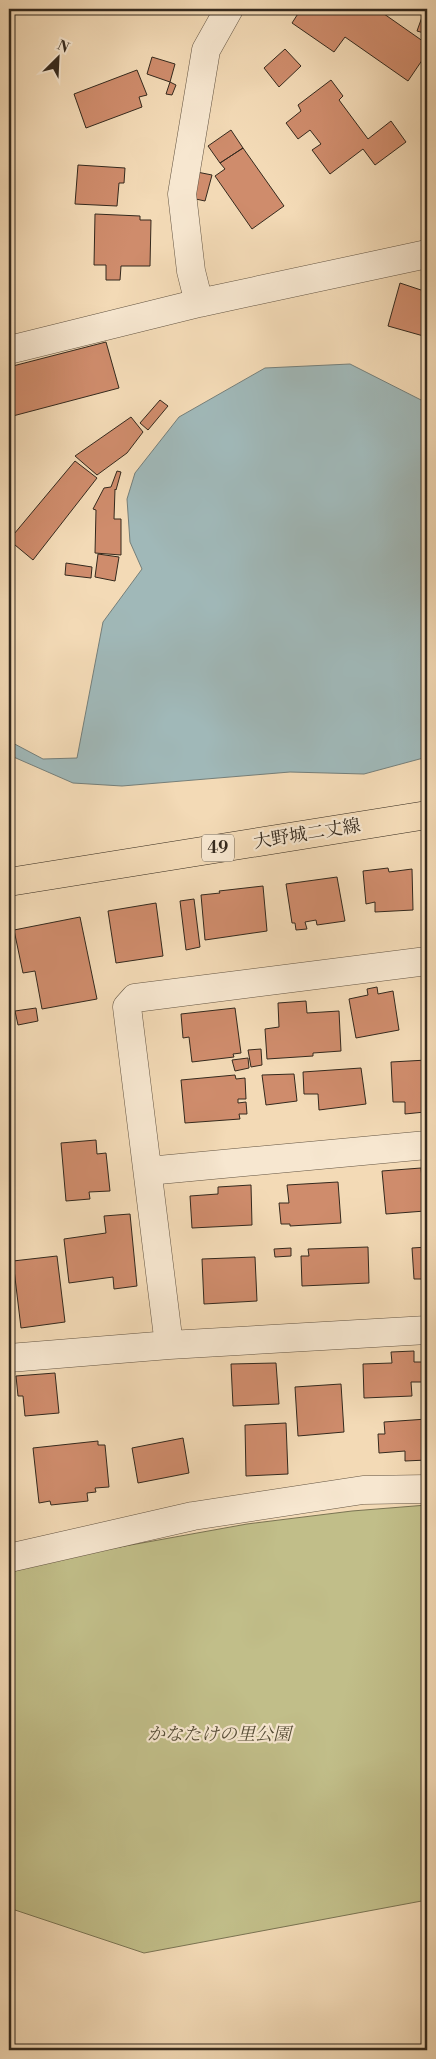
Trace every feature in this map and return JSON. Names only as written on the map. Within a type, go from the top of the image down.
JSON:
[{"type":"main road","name":"大野城二丈線","points":[[9,882],[427,815]]},
{"type":"street","points":[[199,303],[191,272],[182,194],[206,50],[228,9]]},
{"type":"street","points":[[9,350],[199,303],[427,254]]},
{"type":"street","points":[[168,1345],[127,1007],[135,998],[427,961]]},
{"type":"street","points":[[148,1171],[427,1145]]},
{"type":"street","points":[[9,1358],[168,1345],[427,1330]]},
{"type":"street","points":[[9,1558],[193,1516],[363,1490],[427,1490]]},
{"type":"green space","name":"かなたけの里公園","points":[[427,1505],[427,1900],[144,1953],[9,1908],[9,1567],[247,1524],[352,1511]]},
{"type":"water","points":[[350,364],[427,403],[427,757],[364,774],[290,772],[122,786],[73,783],[9,755],[9,741],[43,759],[77,758],[103,622],[142,569],[130,542],[127,499],[135,473],[179,417],[265,368]]},
{"type":"building","points":[[301,9],[366,9],[369,11],[377,9],[427,44],[427,53],[408,81],[345,37],[334,52],[292,23]]},
{"type":"building","points":[[422,17],[427,19],[427,34],[417,31]]},
{"type":"building","points":[[285,49],[301,66],[279,87],[264,68]]},
{"type":"building","points":[[152,57],[175,64],[170,82],[147,74]]},
{"type":"building","points":[[137,70],[147,95],[139,97],[142,107],[86,128],[74,94]]},
{"type":"building","points":[[331,80],[343,96],[339,100],[368,139],[391,121],[406,142],[375,165],[363,149],[330,174],[312,150],[321,144],[310,130],[298,139],[286,123],[301,111],[298,105]]},
{"type":"building","points":[[170,82],[176,85],[172,95],[166,94]]},
{"type":"building","points":[[231,130],[243,148],[220,163],[208,146]]},
{"type":"building","points":[[243,148],[284,206],[252,229],[215,176],[225,169],[220,163]]},
{"type":"building","points":[[78,165],[125,168],[124,183],[119,183],[117,206],[75,204]]},
{"type":"building","points":[[197,172],[212,175],[205,201],[191,198]]},
{"type":"building","points":[[95,214],[140,216],[140,220],[151,220],[150,266],[121,266],[120,280],[106,280],[106,265],[94,265]]},
{"type":"building","points":[[400,283],[427,292],[427,337],[388,326]]},
{"type":"building","points":[[106,342],[119,388],[9,417],[9,367]]},
{"type":"building","points":[[160,400],[168,406],[148,430],[140,423]]},
{"type":"building","points":[[131,417],[143,432],[127,453],[97,475],[75,456]]},
{"type":"building","points":[[75,461],[97,478],[33,560],[9,540]]},
{"type":"building","points":[[117,471],[121,472],[115,489],[114,519],[121,519],[121,555],[95,553],[96,510],[93,509],[104,488],[111,487]]},
{"type":"building","points":[[98,554],[119,557],[115,581],[95,577]]},
{"type":"building","points":[[66,563],[92,567],[91,578],[65,575]]},
{"type":"building","points":[[388,868],[389,872],[412,869],[413,910],[375,912],[375,902],[366,904],[363,871]]},
{"type":"building","points":[[337,877],[345,921],[317,925],[316,920],[305,922],[307,929],[296,930],[295,923],[292,923],[286,884]]},
{"type":"building","points":[[263,886],[267,931],[205,940],[201,895]]},
{"type":"building","points":[[194,899],[200,947],[186,950],[180,901]]},
{"type":"building","points":[[156,903],[163,956],[116,963],[108,911]]},
{"type":"building","points":[[80,917],[97,999],[42,1009],[35,971],[23,973],[14,930]]},
{"type":"building","points":[[377,987],[378,994],[393,991],[399,1030],[356,1038],[349,999],[368,995],[367,989]]},
{"type":"building","points":[[306,1001],[307,1013],[339,1011],[341,1051],[313,1053],[313,1056],[267,1059],[265,1029],[279,1027],[278,1003]]},
{"type":"building","points":[[36,1008],[38,1021],[18,1025],[15,1011]]},
{"type":"building","points":[[235,1008],[241,1053],[233,1054],[234,1057],[192,1062],[189,1037],[183,1038],[181,1014]]},
{"type":"building","points":[[261,1049],[262,1065],[251,1067],[248,1050]]},
{"type":"building","points":[[248,1058],[249,1068],[235,1071],[232,1060]]},
{"type":"building","points":[[427,1060],[425,1112],[405,1114],[405,1102],[393,1102],[391,1062]]},
{"type":"building","points":[[361,1068],[366,1104],[319,1110],[318,1094],[304,1094],[303,1072]]},
{"type":"building","points":[[294,1074],[297,1101],[266,1105],[262,1075]]},
{"type":"building","points":[[235,1075],[236,1079],[245,1078],[246,1099],[238,1099],[238,1103],[246,1102],[247,1114],[239,1114],[240,1119],[185,1123],[181,1080]]},
{"type":"building","points":[[96,1140],[97,1154],[106,1153],[110,1191],[89,1192],[90,1199],[66,1201],[61,1143]]},
{"type":"building","points":[[421,1168],[425,1211],[386,1214],[382,1171]]},
{"type":"building","points":[[338,1182],[341,1223],[290,1226],[290,1224],[281,1224],[279,1203],[289,1203],[287,1185]]},
{"type":"building","points":[[251,1185],[252,1225],[192,1228],[190,1196],[218,1194],[218,1187]]},
{"type":"building","points":[[130,1214],[137,1286],[114,1289],[113,1277],[69,1283],[64,1239],[106,1233],[104,1216]]},
{"type":"building","points":[[368,1247],[369,1283],[302,1286],[301,1256],[309,1256],[308,1249]]},
{"type":"building","points":[[427,1247],[427,1286],[423,1287],[423,1279],[414,1279],[412,1248]]},
{"type":"building","points":[[291,1248],[291,1256],[275,1257],[274,1249]]},
{"type":"building","points":[[57,1256],[65,1322],[21,1328],[13,1261]]},
{"type":"building","points":[[255,1257],[257,1301],[204,1304],[202,1259]]},
{"type":"building","points":[[414,1351],[414,1362],[423,1362],[424,1382],[411,1382],[412,1396],[364,1398],[363,1364],[392,1363],[391,1352]]},
{"type":"building","points":[[276,1363],[279,1404],[233,1406],[231,1364]]},
{"type":"building","points":[[55,1373],[59,1413],[25,1416],[23,1396],[18,1396],[16,1376]]},
{"type":"building","points":[[341,1384],[344,1432],[298,1436],[295,1387]]},
{"type":"building","points":[[427,1419],[427,1460],[405,1461],[405,1451],[379,1453],[378,1434],[385,1434],[384,1422]]},
{"type":"building","points":[[286,1423],[288,1474],[246,1476],[245,1425]]},
{"type":"building","points":[[183,1438],[189,1473],[138,1483],[132,1448]]},
{"type":"building","points":[[98,1441],[98,1445],[105,1445],[109,1487],[95,1488],[96,1492],[87,1493],[88,1501],[51,1505],[50,1501],[39,1503],[33,1448]]}]
